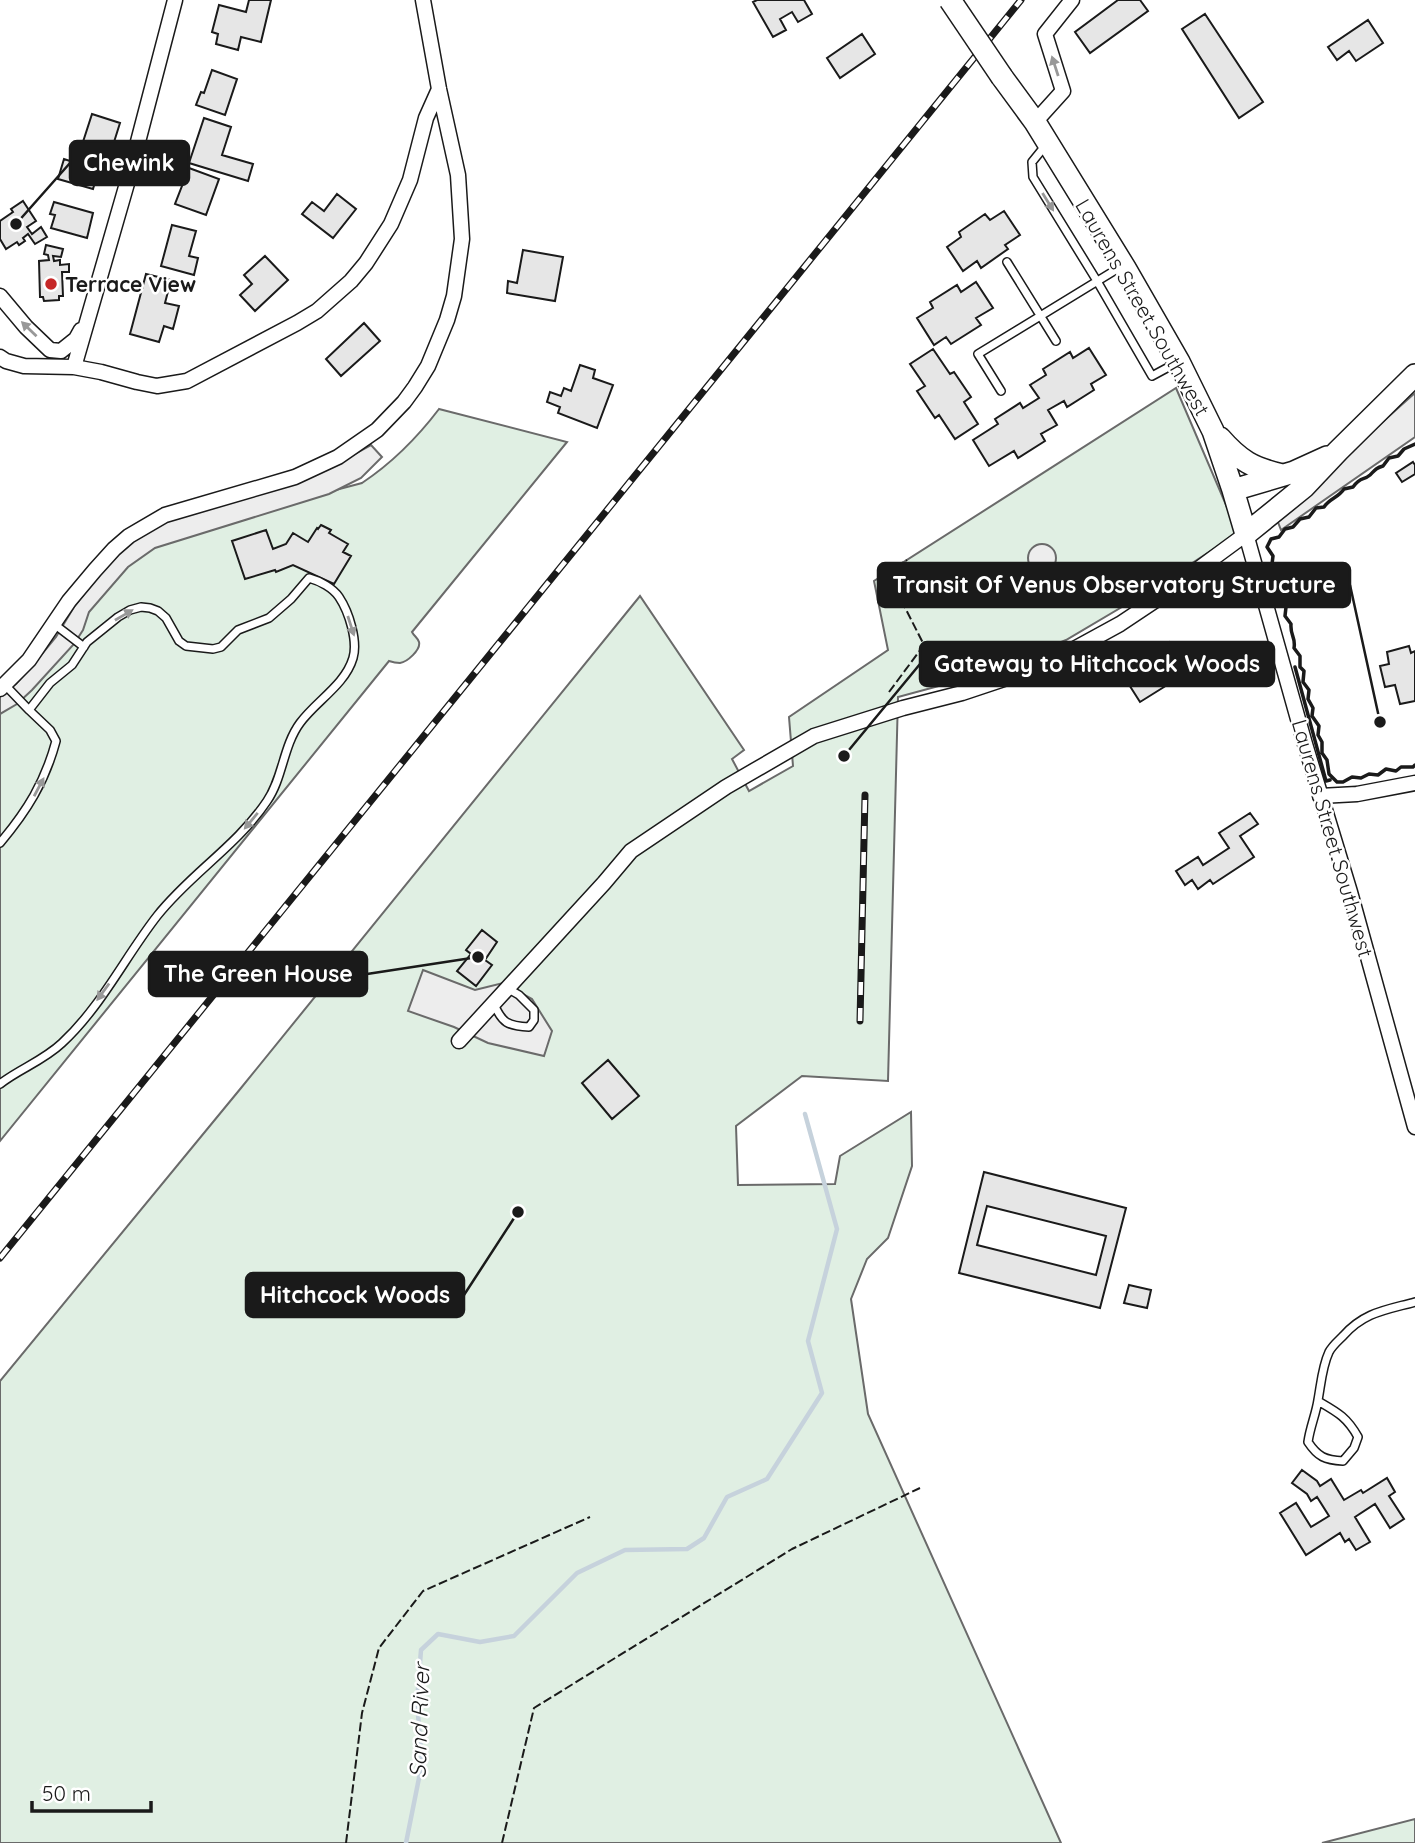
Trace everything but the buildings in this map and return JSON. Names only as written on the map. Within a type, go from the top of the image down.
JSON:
[{"type":"street","points":[[74,368],[128,180],[175,0]]},
{"type":"street","points":[[2,687],[29,660],[69,601],[114,549],[146,525],[165,515],[317,468],[377,430],[404,402],[428,366],[454,296],[462,239],[458,175],[423,0]]},
{"type":"street","name":"Laurens Street Southwest","points":[[950,0],[1035,122],[1124,265],[1179,362],[1213,431],[1233,490],[1350,892],[1415,1127]]},
{"type":"street","points":[[1035,122],[1063,91],[1045,34],[1072,0]]},
{"type":"street","points":[[0,357],[24,366],[101,372],[157,386],[187,381],[298,323],[317,311],[351,281],[391,224],[410,180],[426,118],[439,89]]},
{"type":"street","points":[[0,296],[50,350],[61,351],[76,339],[90,309]]},
{"type":"street","points":[[459,1041],[631,851],[726,787],[814,736],[962,693],[1016,674],[1067,653],[1130,617],[1246,534],[1304,487],[1415,375]]},
{"type":"street","points":[[1213,431],[1248,465],[1282,475]]},
{"type":"street","points":[[1233,490],[1312,465],[1338,451]]},
{"type":"street","points":[[1320,796],[1357,794],[1415,783]]},
{"type":"lane","points":[[1048,143],[1032,162],[1032,177],[1152,376],[1179,362]]},
{"type":"lane","points":[[1007,262],[1056,341]]},
{"type":"lane","points":[[1001,391],[978,354],[1124,265]]},
{"type":"lane","points":[[0,1084],[41,1059],[73,1032],[157,916],[177,893],[252,821],[268,800],[299,724],[340,682],[353,658],[355,642],[339,596],[330,588],[309,578],[291,599],[269,618],[238,630],[221,647],[213,649],[186,646],[179,641],[166,618],[158,611],[141,607],[118,617],[87,642],[72,665],[50,683],[29,710]]},
{"type":"lane","points":[[54,624],[84,647]]},
{"type":"lane","points":[[0,843],[38,791],[56,741],[50,730],[2,687]]},
{"type":"lane","points":[[494,1004],[500,1018],[515,1026],[529,1027],[534,1020],[534,1010],[519,995],[507,988]]},
{"type":"lane","points":[[1318,1401],[1340,1413],[1357,1437],[1354,1448],[1343,1461],[1327,1460],[1314,1452],[1308,1442],[1329,1350],[1349,1328],[1364,1317],[1415,1302]]},
{"type":"green space","points":[[1176,388],[1238,533],[1154,588],[1066,640],[983,674],[898,697],[888,1081],[802,1076],[736,1126],[738,1185],[835,1184],[840,1156],[911,1112],[912,1166],[888,1238],[867,1259],[851,1299],[868,1414],[1061,1843],[0,1843],[0,1381],[640,596],[744,750],[732,759],[749,791],[793,766],[789,717],[888,650],[874,581]]},
{"type":"green space","points":[[439,409],[567,442],[412,632],[419,642],[416,652],[403,662],[389,661],[0,1141],[0,708],[98,590],[165,535],[362,483],[404,449]]},
{"type":"green space","points":[[1415,1819],[1415,1843],[1322,1843]]},
{"type":"shaded area","points":[[1415,393],[1415,437],[1281,530],[1276,517]]},
{"type":"shaded area","points":[[371,445],[382,457],[361,478],[329,494],[155,548],[128,567],[89,612],[83,630],[74,644],[32,690],[17,704],[0,714],[0,695],[16,684],[32,666],[107,565],[128,545],[149,530],[170,520],[329,468]]},
{"type":"shaded area","points":[[1042,544],[1052,548],[1056,558],[1052,568],[1042,572],[1032,568],[1028,558],[1032,548]]},
{"type":"shaded area","points":[[423,970],[475,990],[503,983],[532,999],[552,1031],[544,1056],[488,1043],[454,1027],[408,1011]]},
{"type":"waterway","name":"Sand River","points":[[406,1843],[422,1763],[417,1702],[421,1650],[438,1634],[480,1642],[514,1636],[577,1573],[625,1550],[687,1549],[704,1538],[727,1497],[767,1479],[822,1393],[808,1341],[837,1229],[805,1114]]},
{"type":"railway","points":[[0,1258],[1021,0]]},
{"type":"railway","points":[[860,1021],[865,795]]},
{"type":"fence","points":[[889,692],[924,645],[887,572],[907,560]]},
{"type":"fence","points":[[502,1843],[534,1708],[792,1549],[920,1488]]},
{"type":"fence","points":[[346,1843],[362,1713],[379,1648],[423,1591],[590,1517]]},
{"type":"wall","points":[[1415,444],[1404,449],[1398,456],[1389,458],[1383,466],[1353,487],[1344,489],[1324,507],[1316,508],[1309,517],[1300,519],[1293,527],[1285,529],[1279,537],[1271,539],[1267,547],[1273,556],[1272,564],[1278,572],[1277,582],[1282,589],[1285,616],[1291,624],[1294,648],[1300,656],[1300,667],[1304,671],[1303,682],[1309,690],[1312,716],[1319,726],[1318,735],[1329,774],[1337,782],[1343,782],[1352,777],[1378,775],[1386,769],[1396,771],[1401,767],[1415,765]]},
{"type":"wall","points":[[1295,667],[1326,781],[1330,780]]},
{"type":"place","name":"Chewink","points":[[16,224]]},
{"type":"place","name":"Terrace View","points":[[51,284]]},
{"type":"place","name":"Transit Of Venus Observatory Structure","points":[[1380,722]]},
{"type":"place","name":"Gateway to Hitchcock Woods","points":[[844,756]]},
{"type":"place","name":"The Green House","points":[[478,957]]},
{"type":"place","name":"Hitchcock Woods","points":[[518,1212]]}]
